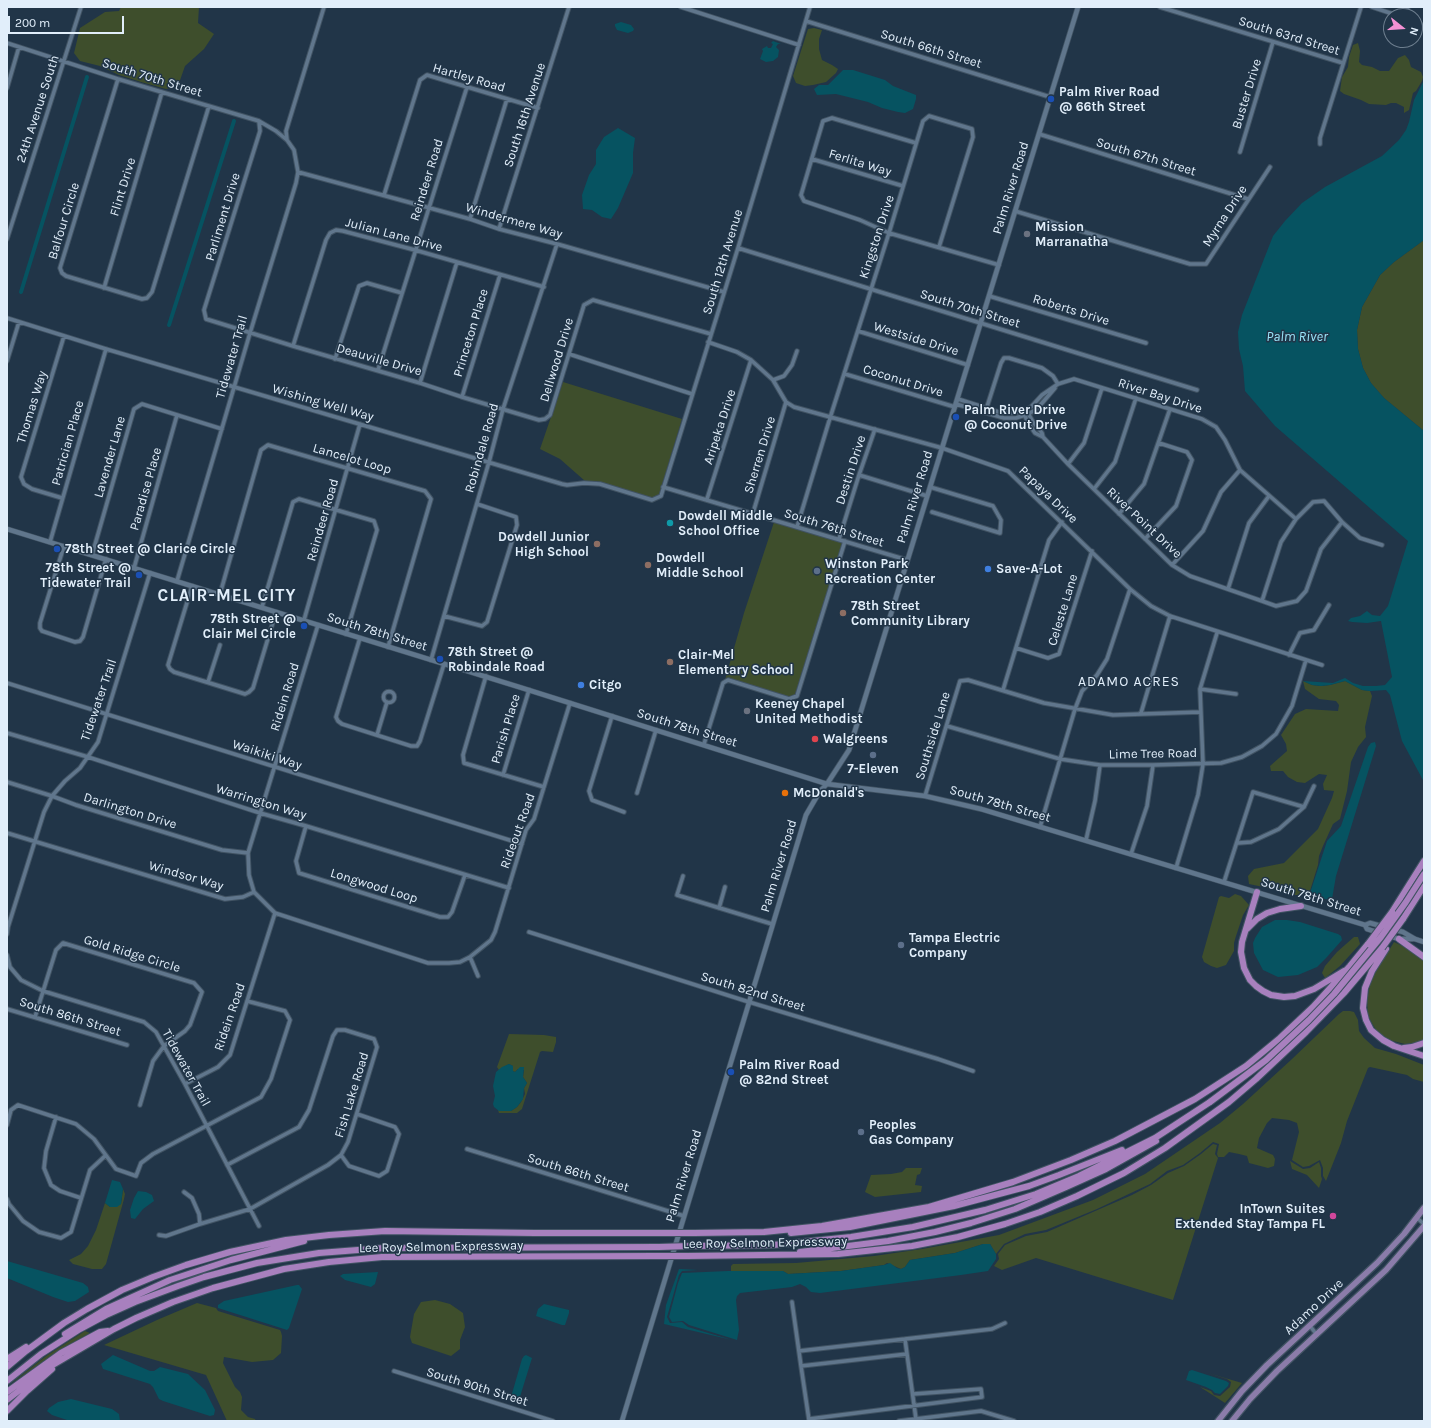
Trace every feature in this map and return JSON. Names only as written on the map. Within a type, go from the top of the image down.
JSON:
[{"type":"highway","name":"Lee Roy Selmon Expressway","points":[[7,1367],[64,1323],[122,1290],[186,1265],[230,1252],[286,1240],[351,1233],[398,1231],[528,1233],[764,1232],[822,1226],[929,1207],[1013,1182],[1088,1153],[1135,1131],[1195,1099],[1246,1066],[1297,1023],[1350,966],[1392,912],[1424,861]]},
{"type":"highway","points":[[91,1320],[150,1296],[204,1277],[257,1263],[312,1254],[384,1248],[773,1245],[828,1240],[886,1232],[949,1220],[1002,1205],[1079,1176],[1155,1138],[1210,1102],[1266,1060],[1309,1020],[1334,994],[1381,937],[1424,874]]},
{"type":"highway","name":"Lee Roy Selmon Expressway","points":[[7,1400],[45,1370],[97,1336],[156,1309],[213,1288],[260,1274],[314,1264],[382,1257],[790,1255],[865,1252],[912,1246],[958,1237],[1005,1224],[1040,1212],[1110,1180],[1165,1148],[1214,1113],[1256,1079],[1329,1009],[1384,948],[1424,886]]},
{"type":"highway","points":[[1257,892],[1241,952],[1244,968],[1253,983],[1263,991],[1284,996],[1304,993],[1322,985],[1350,966]]},
{"type":"highway","points":[[1246,930],[1257,919],[1267,913],[1280,909],[1301,906]]},
{"type":"highway","points":[[1399,939],[1424,957]]},
{"type":"highway","points":[[1384,948],[1365,988],[1363,1002],[1364,1015],[1368,1025],[1378,1037],[1387,1043],[1424,1056]]},
{"type":"highway","points":[[1402,1048],[1412,1047],[1424,1043]]},
{"type":"highway","points":[[790,1255],[801,1252],[858,1246],[923,1235],[953,1228],[1014,1209],[1106,1168],[1154,1143],[1171,1128]]},
{"type":"highway","points":[[764,1232],[783,1234],[850,1227],[954,1206],[1060,1176],[1121,1151],[1148,1138],[1155,1138]]},
{"type":"highway","points":[[7,1381],[41,1354],[78,1328],[142,1292],[190,1273],[231,1260],[329,1235]]},
{"type":"highway","points":[[7,1392],[53,1358],[97,1336]]},
{"type":"highway","points":[[7,1359],[35,1344]]},
{"type":"highway","points":[[7,1411],[62,1360]]},
{"type":"main road","name":"Adamo Drive","points":[[1218,1421],[1254,1378],[1377,1263],[1424,1208]]},
{"type":"main road","name":"Adamo Drive","points":[[1232,1421],[1262,1386],[1386,1270],[1424,1225]]},
{"type":"street","name":"24th Avenue South","points":[[7,239],[81,7]]},
{"type":"street","points":[[287,140],[286,131],[324,7]]},
{"type":"street","name":"South 16th Avenue","points":[[499,229],[570,7]]},
{"type":"street","points":[[681,7],[798,45]]},
{"type":"street","name":"South 12th Avenue","points":[[636,495],[652,500],[660,496],[738,248],[810,7]]},
{"type":"street","name":"Palm River Road","points":[[622,1421],[806,815],[849,750],[1078,7]]},
{"type":"street","name":"South 63rd Street","points":[[1160,7],[1343,63]]},
{"type":"street","points":[[1320,144],[1320,138],[1361,7]]},
{"type":"street","points":[[1372,7],[1383,11]]},
{"type":"street","name":"South 66th Street","points":[[806,21],[1050,97]]},
{"type":"street","name":"Buster Drive","points":[[1240,152],[1274,42]]},
{"type":"street","name":"South 70th Street","points":[[7,43],[118,79],[259,121],[276,131],[287,140]]},
{"type":"street","points":[[7,88],[19,47]]},
{"type":"street","name":"Hartley Road","points":[[384,195],[420,80],[427,75],[538,108]]},
{"type":"street","name":"Balfour Circle","points":[[118,79],[60,268],[62,273],[66,276],[104,288],[142,299],[150,296],[209,106]]},
{"type":"street","name":"Reindeer Road","points":[[378,370],[428,207],[467,87]]},
{"type":"street","name":"Flint Drive","points":[[104,288],[162,92]]},
{"type":"street","points":[[470,219],[507,99]]},
{"type":"street","name":"Kingston Drive","points":[[798,527],[830,418],[923,121],[929,116],[972,129],[973,137],[939,247]]},
{"type":"street","points":[[916,143],[832,118],[823,121],[801,195],[804,201],[860,220],[889,233],[999,265]]},
{"type":"street","name":"Parliment Drive","points":[[206,319],[204,310],[260,131],[259,121]]},
{"type":"street","name":"South 67th Street","points":[[1039,134],[1248,199]]},
{"type":"street","name":"Tidewater Trail","points":[[177,581],[296,183],[298,172],[294,150],[287,140]]},
{"type":"street","name":"Ferlita Way","points":[[812,159],[903,186]]},
{"type":"street","name":"Myrna Drive","points":[[1015,211],[1190,264],[1206,264],[1270,167]]},
{"type":"street","name":"Windermere Way","points":[[298,172],[428,207],[499,229],[724,292]]},
{"type":"street","name":"Julian Lane Drive","points":[[292,346],[326,240],[332,232],[336,230],[415,250],[544,287]]},
{"type":"street","name":"Robindale Road","points":[[431,660],[490,462],[503,409],[557,244]]},
{"type":"street","name":"South 70th Street","points":[[738,248],[1197,390]]},
{"type":"street","points":[[420,383],[457,262]]},
{"type":"street","name":"Princeton Place","points":[[462,397],[500,275]]},
{"type":"street","points":[[335,358],[359,286],[367,283],[402,293]]},
{"type":"street","name":"Roberts Drive","points":[[989,296],[1146,343]]},
{"type":"street","name":"Dellwood Drive","points":[[545,419],[550,415],[584,305],[594,300],[711,334]]},
{"type":"street","name":"Wishing Well Way","points":[[7,318],[106,349],[567,485],[584,483],[600,484],[636,495]]},
{"type":"street","name":"Deauville Drive","points":[[206,319],[539,420],[545,419]]},
{"type":"street","points":[[7,360],[19,322]]},
{"type":"street","name":"Westside Drive","points":[[858,332],[968,365]]},
{"type":"street","name":"Thomas Way","points":[[62,498],[32,489],[24,484],[21,477],[64,336]]},
{"type":"street","points":[[708,342],[737,352],[751,360],[773,380],[786,402]]},
{"type":"street","name":"Patrician Place","points":[[50,542],[106,349]]},
{"type":"street","points":[[773,380],[784,376],[792,365],[797,351]]},
{"type":"street","points":[[569,354],[692,394]]},
{"type":"street","points":[[956,403],[984,413],[1004,418],[1016,418],[1027,415],[1037,409],[1058,384],[1053,376],[1042,368],[1009,358],[1004,358],[1000,363],[984,413]]},
{"type":"street","name":"Aripeka Drive","points":[[707,499],[751,360]]},
{"type":"street","name":"Coconut Drive","points":[[845,374],[956,403]]},
{"type":"street","name":"River Bay Drive","points":[[1025,410],[1032,407],[1042,395],[1058,384],[1074,380],[1202,419],[1216,428],[1225,440],[1240,470],[1296,519]]},
{"type":"street","points":[[1068,464],[1084,443],[1102,388]]},
{"type":"street","points":[[1094,489],[1115,462],[1136,398]]},
{"type":"street","name":"Papaya Drive","points":[[786,402],[794,407],[942,448],[1008,471],[1130,588],[1151,606],[1170,616],[1217,633],[1322,665]]},
{"type":"street","name":"Sherren Drive","points":[[753,513],[786,402]]},
{"type":"street","points":[[956,403],[986,408],[1002,413],[1012,413],[1025,410]]},
{"type":"street","name":"Lavender Lane","points":[[92,555],[134,409],[142,404],[222,429]]},
{"type":"street","points":[[1119,514],[1144,484],[1170,409]]},
{"type":"street","name":"River Point Drive","points":[[1025,410],[1028,423],[1035,433],[1042,437],[1172,565],[1190,576],[1276,606],[1297,601],[1306,591],[1321,549],[1342,522]]},
{"type":"street","name":"Paradise Place","points":[[134,568],[177,415]]},
{"type":"street","name":"Reindeer Road","points":[[304,620],[360,424]]},
{"type":"street","name":"Destin Drive","points":[[839,539],[875,429]]},
{"type":"street","points":[[1145,539],[1176,506],[1192,460],[1187,452],[1159,443]]},
{"type":"street","name":"Lancelot Loop","points":[[220,594],[261,450],[268,445],[425,491],[431,499],[388,647]]},
{"type":"street","points":[[1172,565],[1203,531],[1221,492],[1240,470]]},
{"type":"street","points":[[859,475],[927,496]]},
{"type":"street","name":"South 76th Street","points":[[663,487],[907,560]]},
{"type":"street","points":[[930,487],[993,506],[1001,520],[1000,533],[932,512]]},
{"type":"street","points":[[1228,589],[1249,522],[1269,496]]},
{"type":"street","points":[[262,607],[293,502],[299,499],[374,521],[377,530],[346,634]]},
{"type":"street","points":[[1262,601],[1281,542],[1296,519],[1313,502],[1324,501],[1342,522],[1360,538],[1382,545]]},
{"type":"street","points":[[444,616],[482,626],[487,622],[517,525],[516,518],[477,504]]},
{"type":"street","points":[[1062,522],[1049,540],[1003,690],[1044,703],[1113,715],[1200,712]]},
{"type":"street","name":"South 78th Street","points":[[7,529],[486,676],[827,784],[925,796],[981,809],[1365,925],[1370,923],[1403,932],[1424,942]]},
{"type":"street","points":[[704,744],[722,683],[728,680],[789,699],[797,696],[845,541]]},
{"type":"street","points":[[64,546],[40,628],[42,631],[75,642],[80,641],[83,637],[106,559]]},
{"type":"street","name":"Celeste Lane","points":[[1016,648],[1048,658],[1059,654],[1092,551]]},
{"type":"street","name":"Tidewater Trail","points":[[7,934],[44,812],[52,796],[65,781],[80,768],[98,742],[150,573]]},
{"type":"street","points":[[192,586],[168,665],[174,672],[245,694],[253,688],[276,612]]},
{"type":"street","points":[[1040,826],[1075,709],[1082,691],[1097,675],[1107,659],[1130,588]]},
{"type":"street","points":[[1289,655],[1300,633],[1314,630],[1329,605]]},
{"type":"street","points":[[1141,713],[1170,616]]},
{"type":"street","name":"Ridein Road","points":[[254,892],[249,875],[248,853],[318,625]]},
{"type":"street","points":[[1176,868],[1198,795],[1203,764],[1200,689],[1217,633]]},
{"type":"street","points":[[360,638],[336,717],[342,724],[410,746],[417,746],[420,741],[444,664]]},
{"type":"street","points":[[208,682],[220,645]]},
{"type":"street","name":"Lime Tree Road","points":[[947,726],[1060,759],[1100,765],[1221,763],[1242,757],[1262,746],[1276,734],[1292,706],[1306,660]]},
{"type":"street","points":[[486,676],[463,755],[464,763],[544,787]]},
{"type":"street","name":"Southside Lane","points":[[925,796],[960,681],[968,680],[1003,690]]},
{"type":"street","name":"Waikiki Way","points":[[7,683],[274,768],[522,844]]},
{"type":"street","points":[[1200,689],[1236,694]]},
{"type":"street","name":"Parish Place","points":[[503,775],[529,690]]},
{"type":"street","points":[[377,735],[387,702]]},
{"type":"street","name":"Rideout Road","points":[[470,957],[493,936],[526,830],[534,820],[570,703]]},
{"type":"street","points":[[612,716],[589,791],[592,800],[624,812]]},
{"type":"street","points":[[637,792],[656,730]]},
{"type":"street","name":"Warrington Way","points":[[7,733],[88,757],[260,813],[509,888]]},
{"type":"street","points":[[1086,840],[1095,801],[1100,765]]},
{"type":"street","points":[[1131,854],[1147,806],[1153,765]]},
{"type":"street","name":"Darlington Drive","points":[[7,782],[222,850],[248,853]]},
{"type":"street","points":[[1238,843],[1251,842],[1279,829],[1304,807],[1314,786]]},
{"type":"street","points":[[1224,882],[1238,843],[1253,792],[1304,807]]},
{"type":"street","name":"Longwood Loop","points":[[306,826],[296,861],[299,873],[440,917],[448,917],[452,912],[465,875]]},
{"type":"street","name":"Windsor Way","points":[[7,833],[225,898],[243,897],[254,892]]},
{"type":"street","points":[[683,876],[677,895],[772,924]]},
{"type":"street","points":[[718,908],[725,887]]},
{"type":"street","points":[[254,892],[275,913],[428,963],[460,962],[470,957],[478,976]]},
{"type":"street","name":"Ridein Road","points":[[185,1084],[218,1067],[230,1055],[275,913]]},
{"type":"street","name":"South 78th Street","points":[[1365,925],[1367,929],[1399,939],[1415,939]]},
{"type":"street","name":"South 82nd Street","points":[[529,932],[972,1071]]},
{"type":"street","name":"Gold Ridge Circle","points":[[36,1017],[56,950],[63,943],[194,983],[202,992],[190,1025],[185,1031],[164,1046]]},
{"type":"street","name":"Tidewater Trail","points":[[7,955],[8,968],[21,980],[43,991],[144,1022],[156,1032],[185,1084],[259,1226]]},
{"type":"street","points":[[7,1125],[11,1110],[18,1105],[76,1124],[94,1139],[116,1169],[136,1176],[141,1163],[153,1154],[261,1097],[271,1079],[290,1020],[285,1011],[247,1001]]},
{"type":"street","name":"South 86th Street","points":[[7,1009],[127,1045]]},
{"type":"street","name":"Fish Lake Road","points":[[159,1235],[166,1236],[250,1209],[328,1165],[341,1155],[348,1142],[377,1047],[374,1039],[345,1030],[337,1030],[332,1036],[309,1110],[300,1127],[227,1165]]},
{"type":"street","points":[[140,1105],[153,1061],[164,1046]]},
{"type":"street","points":[[341,1155],[349,1166],[379,1176],[387,1171],[398,1134],[395,1126],[357,1114]]},
{"type":"street","points":[[56,1117],[46,1151],[44,1168],[51,1185],[60,1191],[81,1198]]},
{"type":"street","name":"South 86th Street","points":[[467,1149],[684,1216]]},
{"type":"street","points":[[7,1199],[9,1204],[23,1221],[38,1232],[61,1238],[70,1232],[90,1170],[105,1156]]},
{"type":"street","points":[[184,1192],[192,1198],[199,1214],[200,1224]]},
{"type":"street","points":[[1416,1218],[1424,1225]]},
{"type":"street","points":[[792,1302],[809,1420],[982,1397],[981,1389],[913,1394]]},
{"type":"street","points":[[799,1351],[992,1329],[1005,1323]]},
{"type":"street","points":[[1310,1326],[1317,1335]]},
{"type":"street","points":[[905,1339],[916,1419]]},
{"type":"street","points":[[801,1366],[907,1354]]},
{"type":"street","name":"South 90th Street","points":[[394,1372],[553,1421]]},
{"type":"street","points":[[899,1421],[981,1411],[1014,1421]]},
{"type":"shaded area","points":[[121,7],[199,7],[198,23],[214,34],[204,49],[185,66],[178,86],[166,89],[141,82],[119,75],[100,66],[80,61],[74,53],[80,28],[105,12],[119,11]]},
{"type":"shaded area","points":[[814,28],[822,30],[819,39],[819,49],[822,60],[838,69],[836,73],[826,82],[805,86],[796,83],[793,76],[808,29]]},
{"type":"shaded area","points":[[1358,43],[1360,51],[1359,62],[1362,65],[1372,67],[1380,71],[1389,71],[1398,58],[1405,55],[1409,60],[1411,67],[1421,72],[1423,77],[1422,81],[1413,93],[1409,110],[1404,113],[1404,107],[1396,103],[1386,105],[1369,104],[1340,91],[1342,77],[1348,67],[1349,57],[1353,45]]},
{"type":"shaded area","points":[[1424,240],[1424,431],[1384,398],[1371,383],[1363,368],[1358,349],[1357,330],[1362,307],[1380,275],[1394,262]]},
{"type":"shaded area","points":[[563,382],[682,419],[659,495],[652,498],[600,482],[585,481],[560,459],[540,449]]},
{"type":"shaded area","points":[[775,519],[843,541],[794,698],[725,680],[744,613]]},
{"type":"shaded area","points":[[1303,681],[1312,685],[1321,686],[1345,681],[1362,690],[1370,691],[1372,696],[1365,727],[1366,737],[1358,747],[1351,762],[1347,791],[1340,819],[1333,824],[1323,846],[1309,894],[1289,895],[1282,891],[1249,884],[1248,876],[1254,869],[1284,863],[1318,829],[1334,791],[1324,790],[1323,784],[1327,775],[1319,774],[1305,783],[1297,782],[1288,777],[1283,771],[1271,771],[1270,766],[1287,751],[1286,744],[1281,735],[1295,714],[1306,709],[1338,711],[1339,705],[1336,701],[1319,699],[1305,689]]},
{"type":"shaded area","points":[[1235,894],[1241,896],[1249,905],[1243,915],[1236,936],[1234,951],[1226,965],[1217,968],[1204,962],[1202,957],[1219,897],[1229,898]]},
{"type":"shaded area","points":[[1354,937],[1358,937],[1360,944],[1340,966],[1325,978],[1322,973],[1325,966],[1337,952]]},
{"type":"shaded area","points":[[1394,942],[1409,949],[1424,959],[1424,1040],[1414,1043],[1405,1044],[1389,1040],[1376,1030],[1368,1016],[1367,1000],[1370,985],[1374,975]]},
{"type":"shaded area","points":[[1343,1011],[1354,1012],[1358,1020],[1359,1031],[1375,1048],[1396,1054],[1424,1065],[1424,1082],[1413,1079],[1407,1075],[1370,1067],[1368,1068],[1347,1121],[1341,1143],[1326,1181],[1323,1176],[1323,1168],[1320,1160],[1309,1166],[1303,1167],[1292,1160],[1299,1132],[1297,1123],[1289,1120],[1272,1118],[1267,1123],[1259,1138],[1257,1148],[1273,1155],[1275,1159],[1274,1166],[1268,1168],[1249,1163],[1247,1156],[1229,1152],[1224,1157],[1218,1157],[1217,1154],[1219,1144],[1213,1142],[1183,1165],[1167,1171],[1150,1184],[1097,1209],[1046,1230],[1025,1234],[1004,1244],[996,1254],[990,1244],[983,1244],[955,1253],[910,1260],[905,1267],[901,1269],[887,1263],[884,1265],[841,1271],[788,1274],[783,1271],[731,1271],[731,1266],[733,1264],[796,1263],[874,1256],[999,1235],[1093,1200],[1145,1174],[1220,1123],[1243,1104]]},
{"type":"shaded area","points":[[509,1034],[544,1035],[556,1037],[556,1042],[553,1052],[540,1052],[522,1109],[517,1113],[499,1113],[498,1110],[511,1111],[517,1107],[525,1094],[524,1088],[527,1083],[523,1077],[524,1070],[518,1069],[515,1072],[513,1071],[513,1066],[509,1064],[499,1070],[497,1067]]},
{"type":"shaded area","points":[[1213,1144],[1217,1145],[1215,1154],[1218,1158],[1173,1300],[1036,1258],[1002,1270],[994,1266],[999,1259],[998,1254],[1005,1245],[1026,1236],[1047,1232],[1132,1195],[1151,1185],[1168,1173],[1184,1166]]},
{"type":"shaded area","points":[[1290,1161],[1303,1169],[1310,1168],[1319,1162],[1322,1179],[1319,1188],[1307,1175],[1292,1169]]},
{"type":"shaded area","points":[[906,1168],[922,1168],[920,1174],[917,1175],[915,1185],[922,1186],[921,1192],[875,1197],[865,1192],[871,1175],[902,1172]]},
{"type":"shaded area","points":[[123,1189],[125,1194],[124,1199],[106,1264],[102,1269],[92,1269],[73,1264],[69,1260],[81,1254],[88,1246],[96,1230],[105,1203],[110,1207],[121,1204]]},
{"type":"shaded area","points":[[435,1300],[450,1304],[463,1313],[465,1327],[460,1340],[460,1349],[451,1356],[412,1343],[410,1337],[414,1314],[421,1302]]},
{"type":"shaded area","points":[[197,1303],[280,1330],[281,1332],[281,1353],[273,1360],[252,1362],[224,1357],[223,1363],[235,1387],[240,1392],[242,1397],[241,1410],[248,1417],[255,1419],[256,1421],[227,1421],[206,1375],[104,1345]]},
{"type":"shaded area","points":[[85,1331],[90,1333],[63,1348],[9,1385],[46,1356]]},
{"type":"shaded area","points":[[1208,1373],[1242,1383],[1225,1403],[1200,1387],[1211,1391],[1214,1395],[1220,1396],[1230,1387],[1231,1382],[1227,1379]]},
{"type":"water","points":[[621,22],[631,25],[634,29],[633,31],[628,33],[617,30],[615,24]]},
{"type":"water","points":[[773,41],[781,44],[778,44],[776,47],[779,50],[778,57],[773,61],[766,62],[760,59],[763,51],[762,49],[767,46],[768,48],[771,48],[773,44],[771,43]]},
{"type":"water","points":[[843,70],[853,70],[885,80],[893,86],[916,95],[913,109],[905,113],[898,112],[882,108],[868,102],[836,94],[817,95],[814,89],[819,85],[828,85]]},
{"type":"water","name":"Palm River","points":[[1424,80],[1424,240],[1394,262],[1380,275],[1362,307],[1357,330],[1358,349],[1363,368],[1371,383],[1384,398],[1424,431],[1424,782],[1402,741],[1390,695],[1386,690],[1362,690],[1345,681],[1321,686],[1312,685],[1303,681],[1333,683],[1345,678],[1353,683],[1363,686],[1376,686],[1385,685],[1392,677],[1381,621],[1367,623],[1348,621],[1351,618],[1360,616],[1367,611],[1372,615],[1380,616],[1388,606],[1408,541],[1275,426],[1245,391],[1238,332],[1242,315],[1273,236],[1302,203],[1325,187],[1382,156],[1399,140],[1406,130],[1414,100]]},
{"type":"water","points":[[618,128],[635,138],[633,173],[618,208],[611,219],[602,217],[592,210],[583,209],[582,195],[589,175],[596,164],[596,150],[604,137]]},
{"type":"water","points":[[1375,742],[1376,746],[1336,876],[1332,899],[1330,900],[1312,896],[1310,893],[1327,841],[1341,826],[1368,747],[1371,743]]},
{"type":"water","points":[[1275,920],[1300,922],[1338,934],[1341,936],[1342,940],[1317,967],[1298,975],[1278,977],[1263,970],[1254,953],[1253,943],[1262,927]]},
{"type":"water","points":[[509,1064],[513,1066],[513,1071],[515,1072],[520,1067],[524,1067],[523,1077],[527,1083],[524,1088],[523,1099],[517,1107],[511,1111],[499,1111],[493,1104],[495,1096],[493,1086],[496,1072]]},
{"type":"water","points":[[112,1180],[120,1182],[123,1189],[121,1204],[117,1207],[110,1207],[105,1203]]},
{"type":"water","points":[[138,1191],[146,1192],[152,1195],[154,1201],[143,1209],[135,1219],[131,1218],[130,1210]]},
{"type":"water","points":[[983,1244],[990,1244],[996,1254],[996,1259],[988,1271],[820,1293],[811,1292],[800,1284],[792,1287],[740,1293],[736,1300],[739,1330],[737,1340],[689,1325],[683,1321],[672,1322],[669,1317],[682,1273],[783,1271],[788,1274],[841,1271],[890,1263],[901,1269],[905,1267],[910,1260],[955,1253]]},
{"type":"water","points":[[7,1261],[83,1283],[88,1287],[89,1292],[75,1301],[68,1302],[53,1297],[7,1278]]},
{"type":"water","points":[[679,1269],[698,1270],[682,1271],[679,1275],[667,1317],[670,1323],[682,1322],[688,1327],[732,1340],[664,1324],[666,1305]]},
{"type":"water","points":[[378,1272],[375,1284],[371,1287],[345,1280],[340,1276],[343,1274]]},
{"type":"water","points":[[299,1285],[302,1289],[287,1330],[218,1308],[218,1305],[224,1301]]},
{"type":"water","points":[[544,1304],[569,1310],[565,1325],[536,1316],[538,1309]]},
{"type":"water","points":[[113,1355],[150,1371],[154,1371],[160,1367],[188,1374],[205,1390],[215,1410],[214,1415],[210,1416],[163,1401],[159,1399],[150,1384],[103,1369],[101,1364]]},
{"type":"water","points":[[526,1355],[532,1358],[519,1400],[511,1397],[522,1359]]},
{"type":"water","points":[[1192,1370],[1226,1381],[1229,1383],[1228,1386],[1220,1394],[1215,1393],[1206,1387],[1186,1380],[1189,1371]]},
{"type":"water","points":[[71,1399],[112,1409],[119,1414],[120,1421],[70,1421],[52,1415],[47,1411],[58,1402]]},
{"type":"waterway","points":[[21,292],[87,77]]},
{"type":"waterway","points":[[169,325],[234,121]]},
{"type":"place","name":"Palm River Road @ 66th Street","points":[[1051,99]]},
{"type":"place","name":"Mission Marranatha","points":[[1027,234]]},
{"type":"place","name":"Palm River Drive @ Coconut Drive","points":[[956,417]]},
{"type":"place","name":"Dowdell Middle School Office","points":[[670,523]]},
{"type":"place","name":"Dowdell Junior High School","points":[[597,544]]},
{"type":"place","name":"78th Street @ Clarice Circle","points":[[57,549]]},
{"type":"place","name":"Dowdell Middle School","points":[[648,565]]},
{"type":"place","name":"Save-A-Lot","points":[[988,569]]},
{"type":"place","name":"Winston Park Recreation Center","points":[[817,571]]},
{"type":"place","name":"78th Street @ Tidewater Trail","points":[[139,575]]},
{"type":"place","name":"78th Street Community Library","points":[[843,613]]},
{"type":"place","name":"78th Street @ Clair Mel Circle","points":[[304,626]]},
{"type":"place","name":"78th Street @ Robindale Road","points":[[440,659]]},
{"type":"place","name":"Clair-Mel Elementary School","points":[[670,662]]},
{"type":"place","name":"Citgo","points":[[581,685]]},
{"type":"place","name":"Keeney Chapel United Methodist","points":[[747,711]]},
{"type":"place","name":"Walgreens","points":[[815,739]]},
{"type":"place","name":"7-Eleven","points":[[873,755]]},
{"type":"place","name":"McDonald's","points":[[785,793]]},
{"type":"place","name":"Tampa Electric Company","points":[[901,945]]},
{"type":"place","name":"Palm River Road @ 82nd Street","points":[[731,1072]]},
{"type":"place","name":"Peoples Gas Company","points":[[861,1132]]},
{"type":"place","name":"InTown Suites Extended Stay Tampa FL","points":[[1333,1216]]},
{"type":"district","name":"CLAIR-MEL CITY","points":[[227,596]]},
{"type":"district","name":"ADAMO ACRES","points":[[1129,682]]}]
